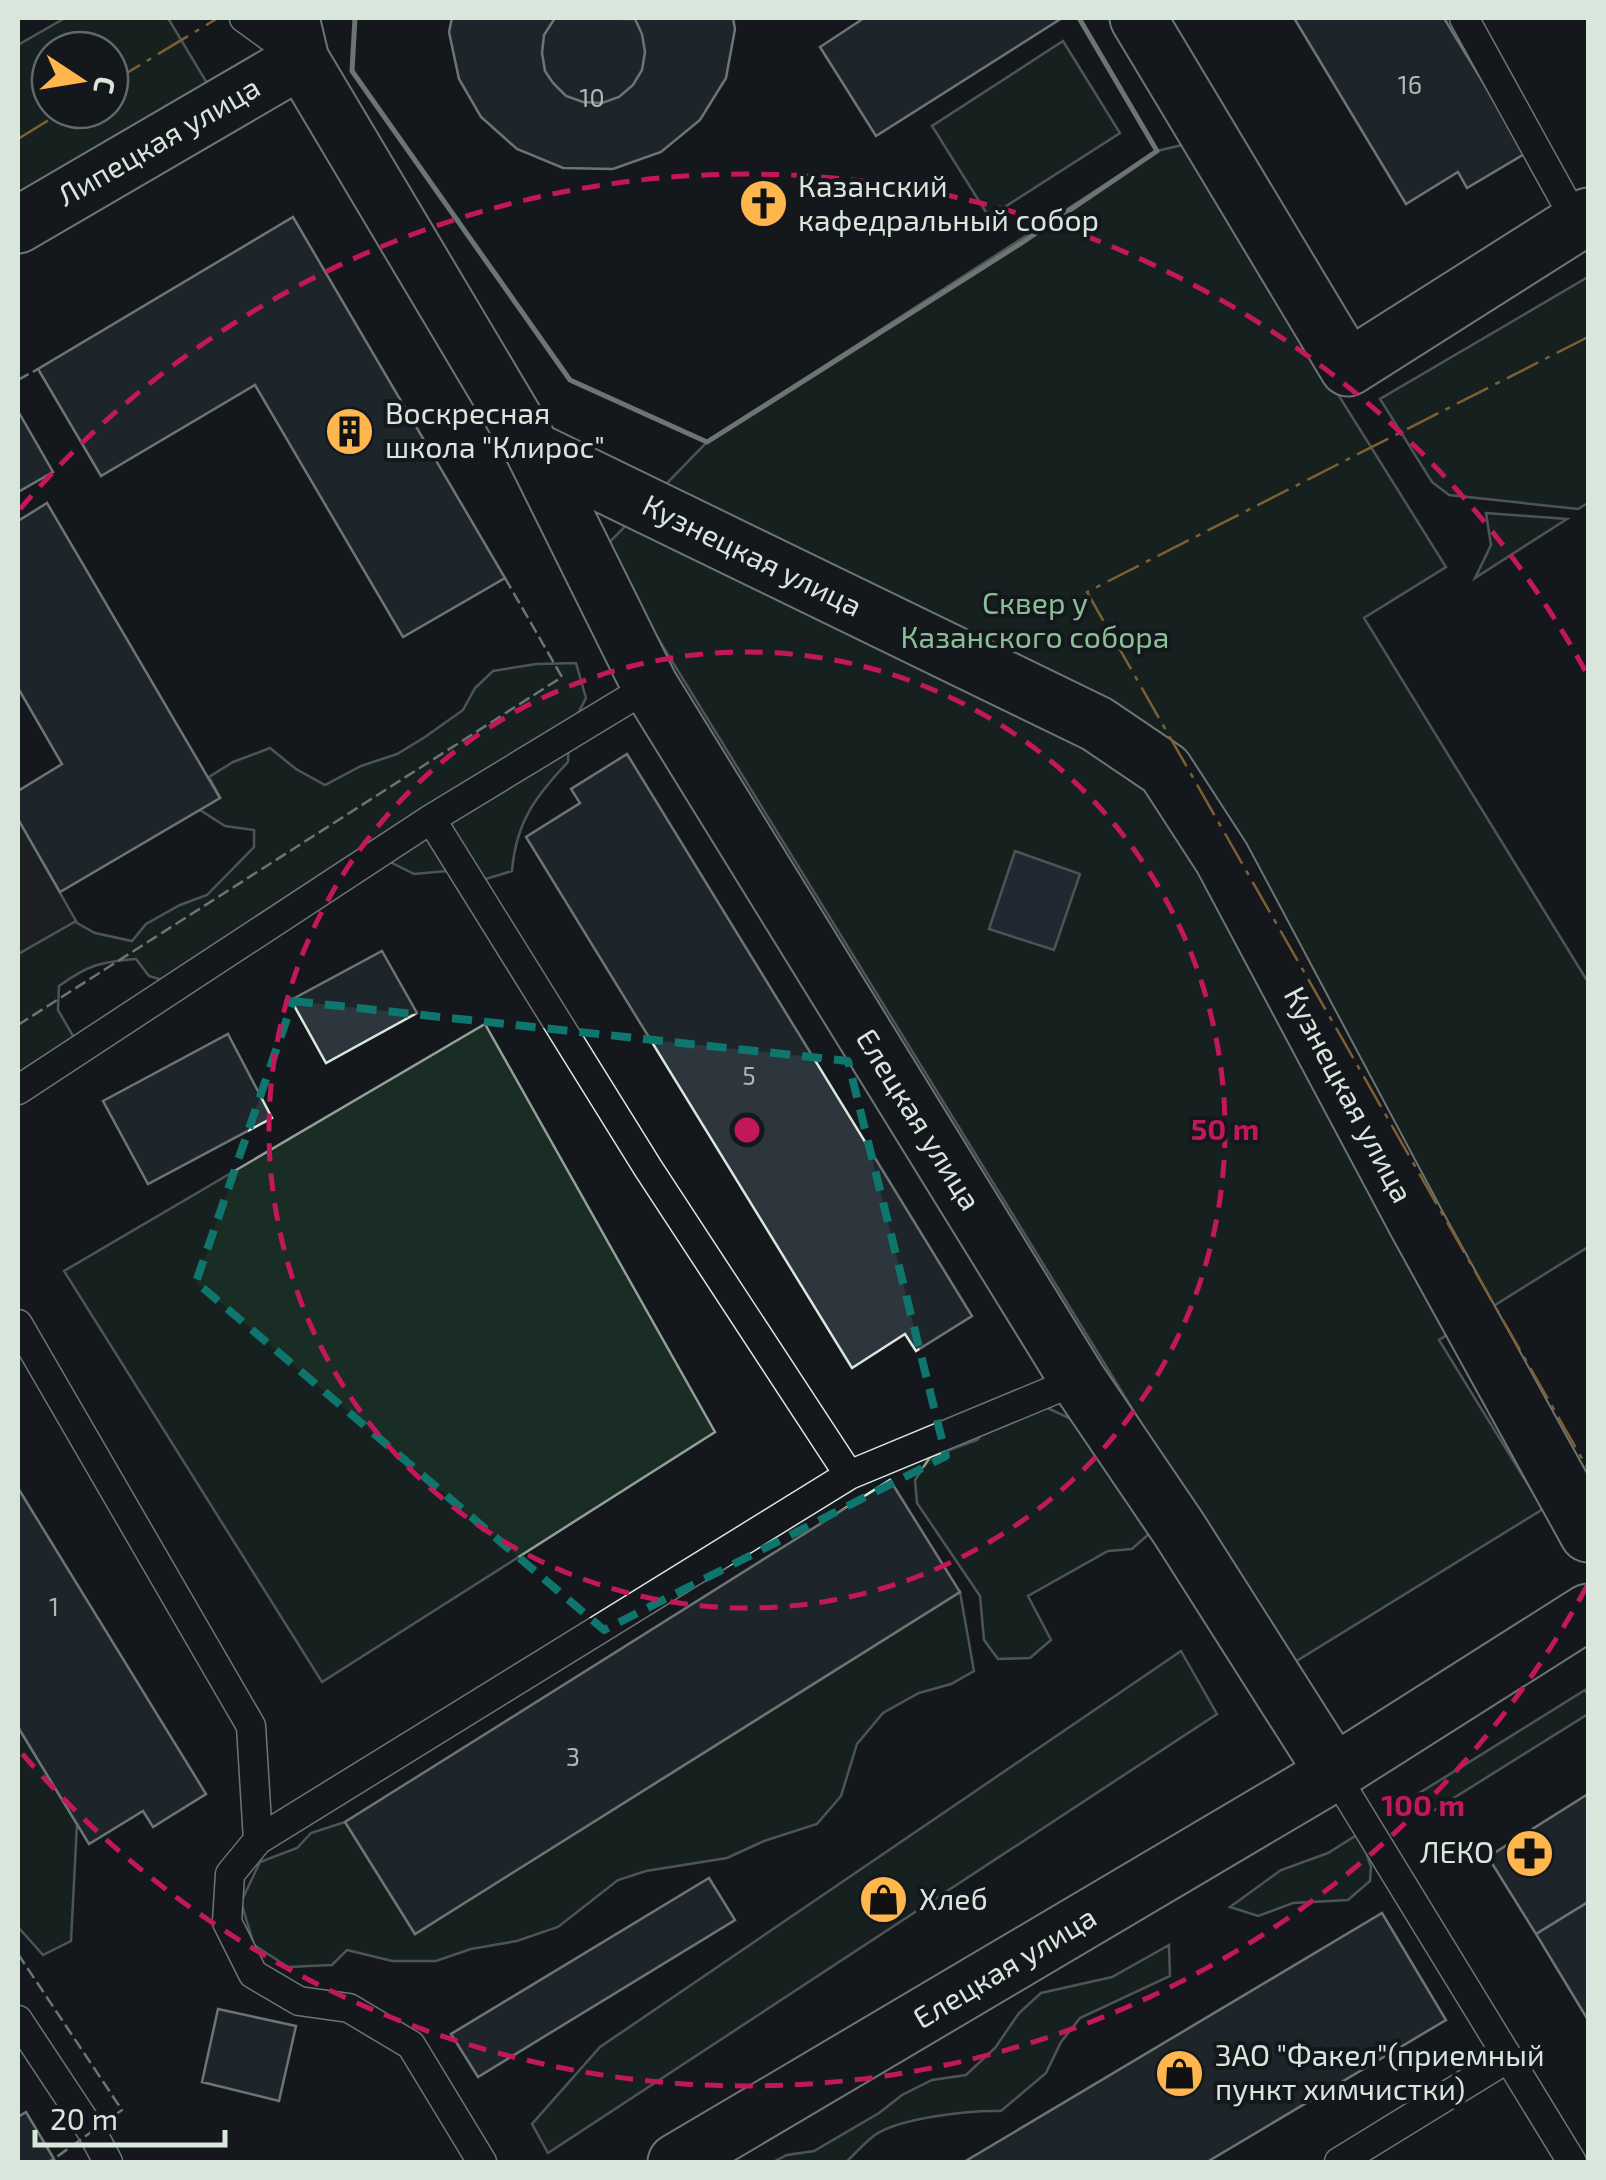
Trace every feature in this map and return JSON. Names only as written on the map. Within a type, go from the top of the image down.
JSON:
[{"type":"street","points":[[1138,18],[1348,368],[1583,220]]},
{"type":"street","name":"Липецкая улица","points":[[18,224],[296,39]]},
{"type":"street","points":[[296,39],[534,450]]},
{"type":"street","name":"Елецкая улица","points":[[534,450],[650,686],[1078,1380],[1179,1529],[1334,1773]]},
{"type":"street","name":"Кузнецкая улица","points":[[534,450],[1097,724],[1165,770],[1222,858],[1416,1224],[1588,1534]]},
{"type":"street","name":"Елецкая улица","points":[[676,2162],[1334,1773],[1588,1612]]},
{"type":"lane","points":[[244,18],[296,39]]},
{"type":"lane","points":[[1464,18],[1583,220]]},
{"type":"lane","points":[[18,1090],[431,818],[650,686]]},
{"type":"lane","points":[[431,818],[648,1168],[849,1475]]},
{"type":"lane","points":[[18,1324],[252,1726],[258,1840]]},
{"type":"lane","points":[[482,2162],[411,2045],[349,2008],[299,2001],[253,1974],[227,1922],[230,1874],[258,1840],[849,1475],[1078,1380]]},
{"type":"lane","points":[[1334,1773],[1572,2162]]},
{"type":"lane","points":[[18,2020],[108,2162]]},
{"type":"lane","points":[[1339,2162],[1508,2058]]},
{"type":"highlighted area","points":[[293,1001],[848,1061],[946,1456],[604,1630],[196,1282]]},
{"type":"green space","points":[[65,18],[168,18],[207,83],[130,129],[130,30],[44,30]]},
{"type":"green space","points":[[30,38],[30,130],[128,130],[18,195],[18,45]]},
{"type":"green space","points":[[1063,41],[1120,133],[989,217],[932,126]]},
{"type":"green space","name":"Сквер у Казанского собора","points":[[1182,145],[1446,567],[1364,618],[1588,982],[1588,1247],[1439,1340],[1543,1509],[1290,1665],[603,549],[707,442],[1157,151]]},
{"type":"green space","points":[[1588,277],[1588,503],[1578,509],[1449,495],[1432,482],[1380,399]]},
{"type":"green space","points":[[1486,513],[1567,519],[1475,578],[1491,545]]},
{"type":"green space","points":[[576,663],[586,698],[569,731],[568,762],[529,811],[518,838],[512,871],[486,879],[447,871],[414,874],[372,853],[165,981],[149,976],[136,959],[87,969],[59,986],[58,1010],[76,1041],[18,1076],[18,953],[61,914],[95,933],[132,941],[146,924],[207,895],[254,847],[254,830],[225,826],[200,810],[220,797],[209,777],[233,762],[270,748],[325,785],[361,766],[397,754],[425,737],[463,710],[475,688],[493,671]]},
{"type":"green space","points":[[485,1024],[715,1432],[322,1682],[64,1271]]},
{"type":"green space","points":[[1028,1399],[1080,1423],[1150,1533],[1132,1549],[1108,1551],[1028,1596],[1051,1640],[1030,1658],[998,1659],[984,1640],[980,1596],[917,1503],[915,1480],[930,1457],[977,1440],[996,1418]]},
{"type":"green space","points":[[960,1592],[974,1671],[951,1684],[919,1693],[883,1713],[857,1744],[841,1796],[817,1824],[727,1858],[646,1871],[618,1880],[558,1927],[436,1961],[392,1961],[347,1950],[332,1965],[288,1967],[254,1945],[241,1902],[260,1862],[297,1848],[311,1833],[345,1822],[415,1934]]},
{"type":"green space","points":[[1181,1651],[1217,1714],[548,2153],[532,2124],[600,2047]]},
{"type":"green space","points":[[1585,1690],[1588,1714],[1425,1816],[1413,1797]]},
{"type":"green space","points":[[18,1727],[77,1824],[71,1941],[43,1955],[18,1927]]},
{"type":"green space","points":[[1360,1833],[1371,1867],[1370,1881],[1348,1900],[1293,1903],[1258,1916],[1230,1907],[1281,1870],[1328,1853]]},
{"type":"green space","points":[[1169,1945],[1170,1976],[1080,2018],[1061,2042],[1046,2073],[1001,2111],[954,2114],[901,2124],[875,2135],[846,2162],[773,2162],[787,2155],[814,2151],[932,2080],[966,2075],[995,2048],[1019,2013],[1041,1993],[1112,1977]]},
{"type":"shaded area","points":[[18,819],[76,921],[18,954]]},
{"type":"water","points":[[1015,851],[1080,874],[1054,950],[989,929]]},
{"type":"building","points":[[452,18],[733,18],[735,29],[726,78],[700,120],[661,152],[613,169],[563,168],[517,149],[481,117],[459,79],[449,32]]},
{"type":"building","points":[[555,18],[635,19],[645,52],[642,70],[633,85],[619,97],[602,103],[566,96],[545,71],[542,53],[544,35]]},
{"type":"building","points":[[859,18],[1062,18],[876,136],[820,47]]},
{"type":"building","points":[[1294,18],[1444,18],[1526,153],[1467,188],[1458,172],[1406,204]]},
{"type":"building","name":"Воскресная школа \"Клирос\"","points":[[293,217],[505,578],[403,637],[255,385],[101,476],[38,369]]},
{"type":"building","points":[[18,411],[53,472],[18,492]]},
{"type":"building","points":[[47,503],[220,798],[60,892],[18,819],[18,791],[62,764],[18,688],[18,521]]},
{"type":"building","points":[[627,754],[972,1316],[916,1351],[905,1334],[852,1368],[526,837],[580,803],[571,789]]},
{"type":"building","points":[[382,951],[417,1013],[326,1063],[291,1000]]},
{"type":"building","points":[[228,1034],[272,1118],[148,1184],[103,1101]]},
{"type":"building","points":[[890,1480],[960,1592],[415,1934],[345,1822]]},
{"type":"building","points":[[18,1488],[206,1794],[153,1827],[143,1811],[89,1844],[18,1727]]},
{"type":"building","points":[[1588,1794],[1588,1902],[1536,1934],[1488,1857]]},
{"type":"building","points":[[709,1878],[735,1920],[478,2077],[451,2034]]},
{"type":"building","points":[[1588,1902],[1588,2020],[1536,1934]]},
{"type":"building","points":[[1382,1913],[1446,2020],[1207,2162],[964,2162]]},
{"type":"building","points":[[218,2009],[296,2026],[279,2101],[202,2082]]},
{"type":"building","points":[[26,2112],[54,2159],[18,2162],[18,2117]]},
{"type":"fence","points":[[18,380],[38,369]]},
{"type":"fence","points":[[18,1025],[562,677],[505,578]]},
{"type":"fence","points":[[18,1954],[122,2110],[51,2161]]},
{"type":"wall","points":[[355,18],[352,71],[570,380],[707,442],[1023,242],[1157,151],[1079,18]]},
{"type":"power","points":[[130,71],[218,18]]},
{"type":"power","points":[[18,139],[33,130]]},
{"type":"power","points":[[1588,337],[1087,592],[1588,1469]]},
{"type":"place","name":"Казанский кафедральный собор","points":[[763,204]]},
{"type":"place","name":"Воскресная школа \"Клирос\"","points":[[350,431]]},
{"type":"place","name":"ЛЕКО","points":[[1529,1853]]},
{"type":"place","name":"Хлеб","points":[[884,1900]]},
{"type":"place","name":"ЗАО \"Факел\"(приемный пункт химчистки)","points":[[1180,2073]]}]
